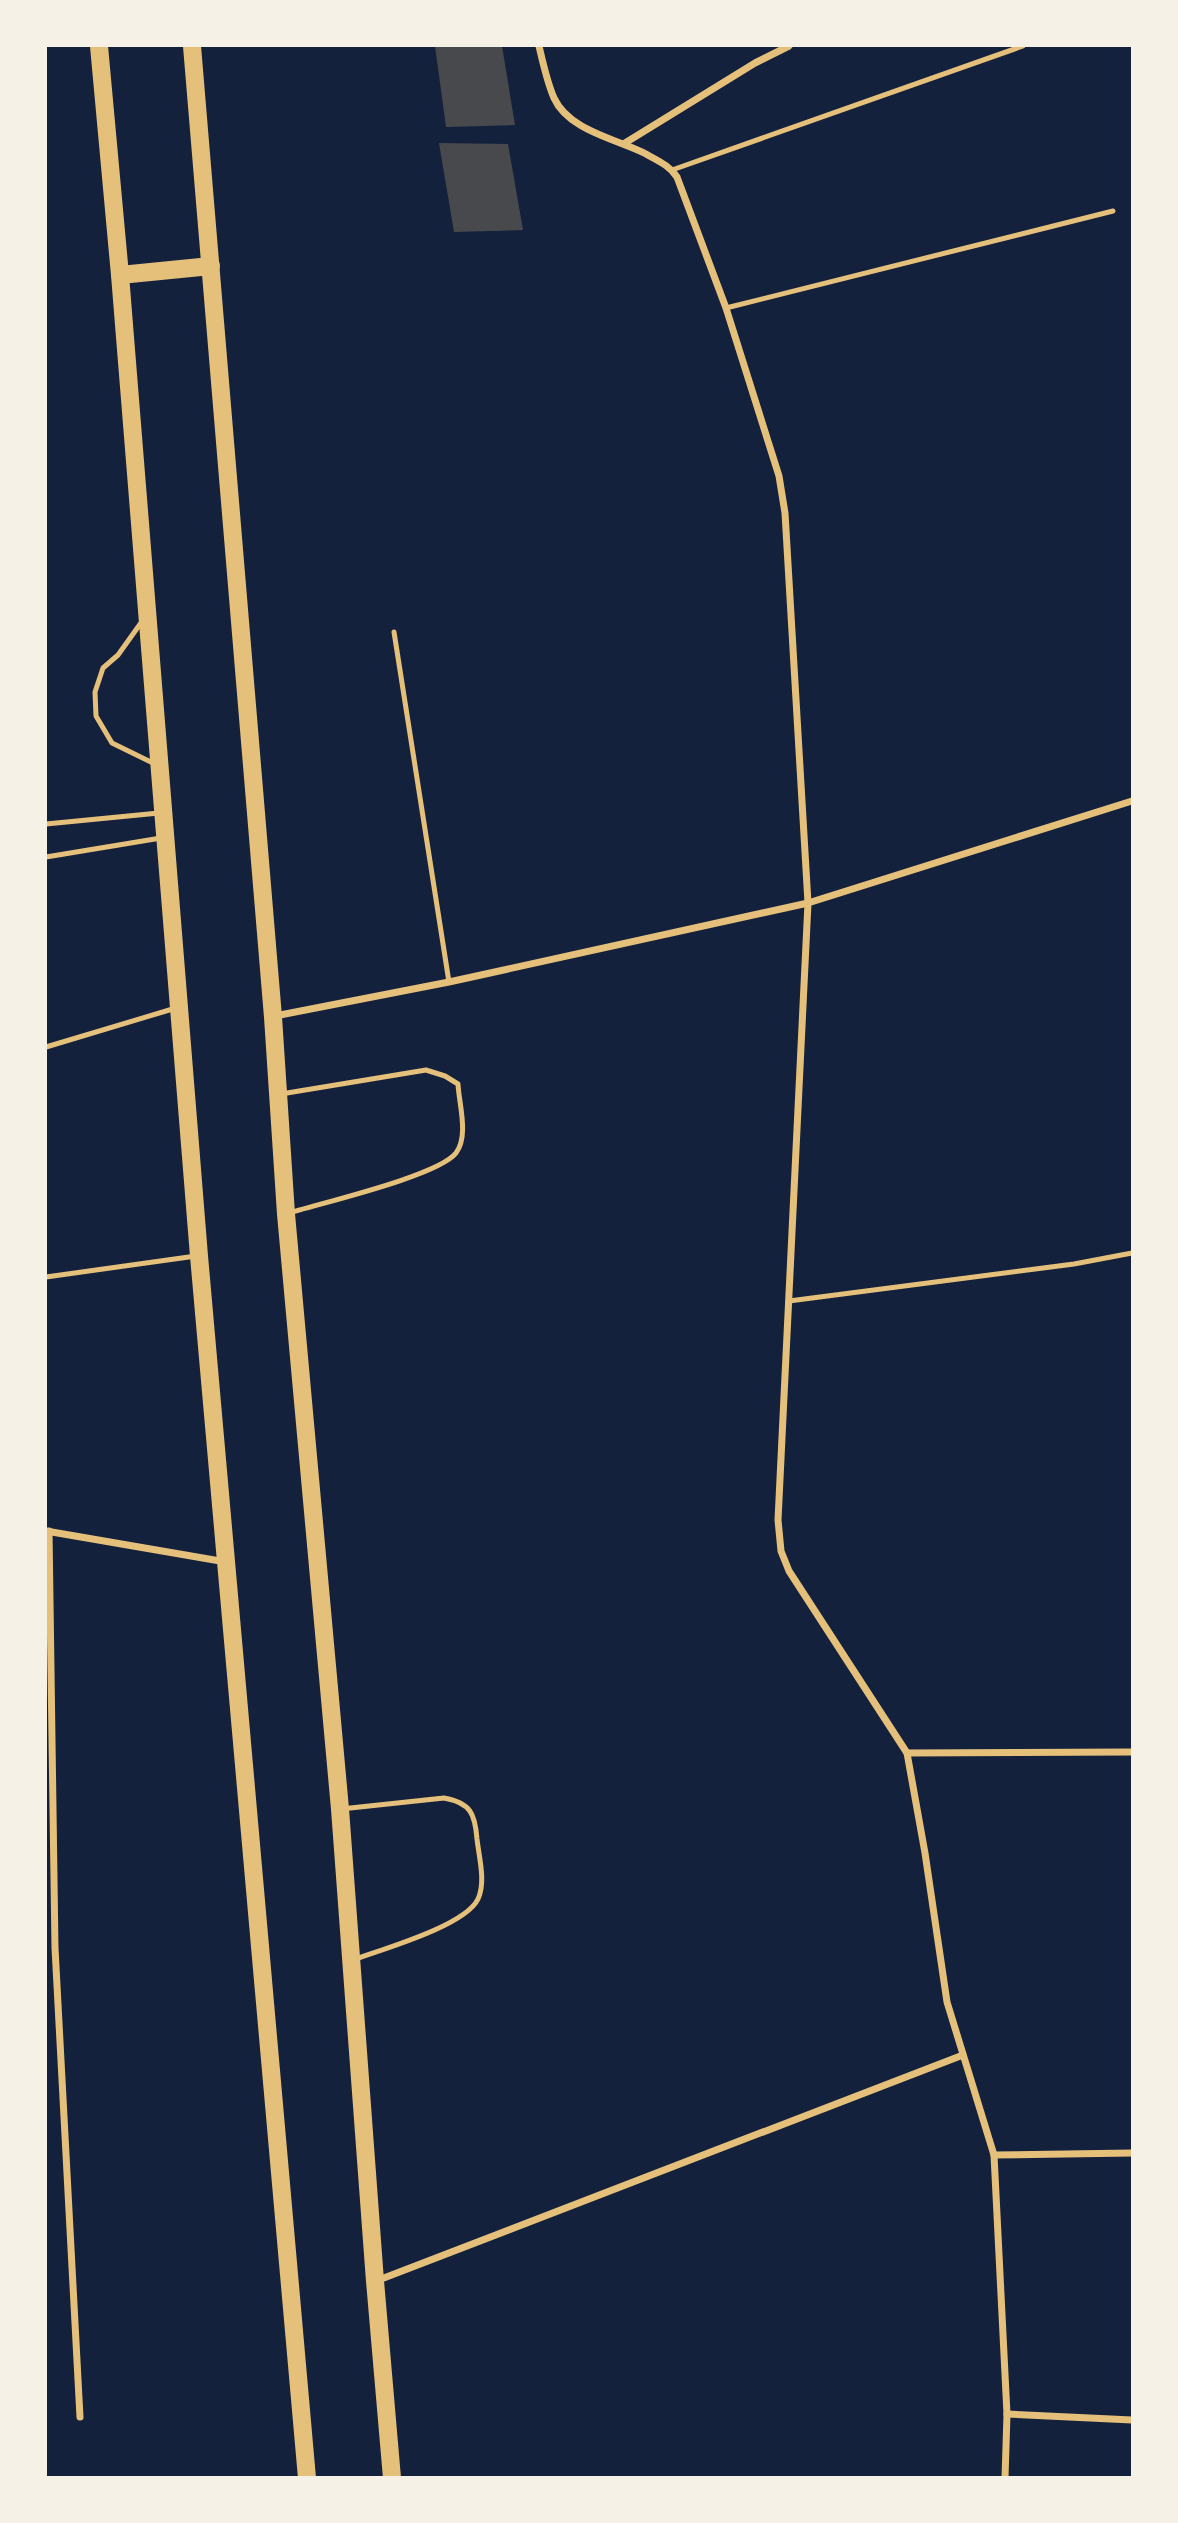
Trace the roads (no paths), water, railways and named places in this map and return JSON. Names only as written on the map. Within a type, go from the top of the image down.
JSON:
[{"type":"main road","points":[[99,46],[199,1256],[307,2477]]},
{"type":"main road","points":[[192,46],[273,1017],[286,1214],[340,1809],[392,2477]]},
{"type":"main road","points":[[120,275],[212,266]]},
{"type":"street","points":[[538,46],[555,100],[566,115],[581,127],[625,143],[672,170],[677,177],[726,308],[779,476],[785,513],[808,903],[778,1521],[781,1551],[789,1571],[907,1753],[947,2002],[994,2155],[1007,2414],[1005,2477]]},
{"type":"street","points":[[625,143],[779,48],[789,46]]},
{"type":"street","points":[[273,1017],[449,982],[808,903],[1132,801]]},
{"type":"street","points":[[80,2417],[55,1948],[47,1531],[227,1562]]},
{"type":"street","points":[[907,1753],[1132,1752]]},
{"type":"street","points":[[375,2281],[963,2055]]},
{"type":"street","points":[[994,2155],[1132,2153]]},
{"type":"street","points":[[1007,2414],[1132,2420]]},
{"type":"lane","points":[[672,170],[1023,46]]},
{"type":"lane","points":[[726,308],[1113,211]]},
{"type":"lane","points":[[146,615],[118,655],[103,668],[94,692],[96,716],[112,743],[159,766]]},
{"type":"lane","points":[[394,632],[449,982]]},
{"type":"lane","points":[[46,824],[163,813]]},
{"type":"lane","points":[[46,857],[164,838]]},
{"type":"lane","points":[[46,1047],[178,1007]]},
{"type":"lane","points":[[277,1095],[426,1070],[445,1076],[458,1084],[462,1139],[455,1154],[437,1166],[400,1181],[286,1214]]},
{"type":"lane","points":[[789,1301],[1084,1262],[1132,1253]]},
{"type":"lane","points":[[46,1277],[199,1256]]},
{"type":"lane","points":[[340,1809],[444,1798],[456,1800],[467,1807],[475,1819],[481,1882],[479,1897],[470,1910],[455,1921],[351,1961]]}]
